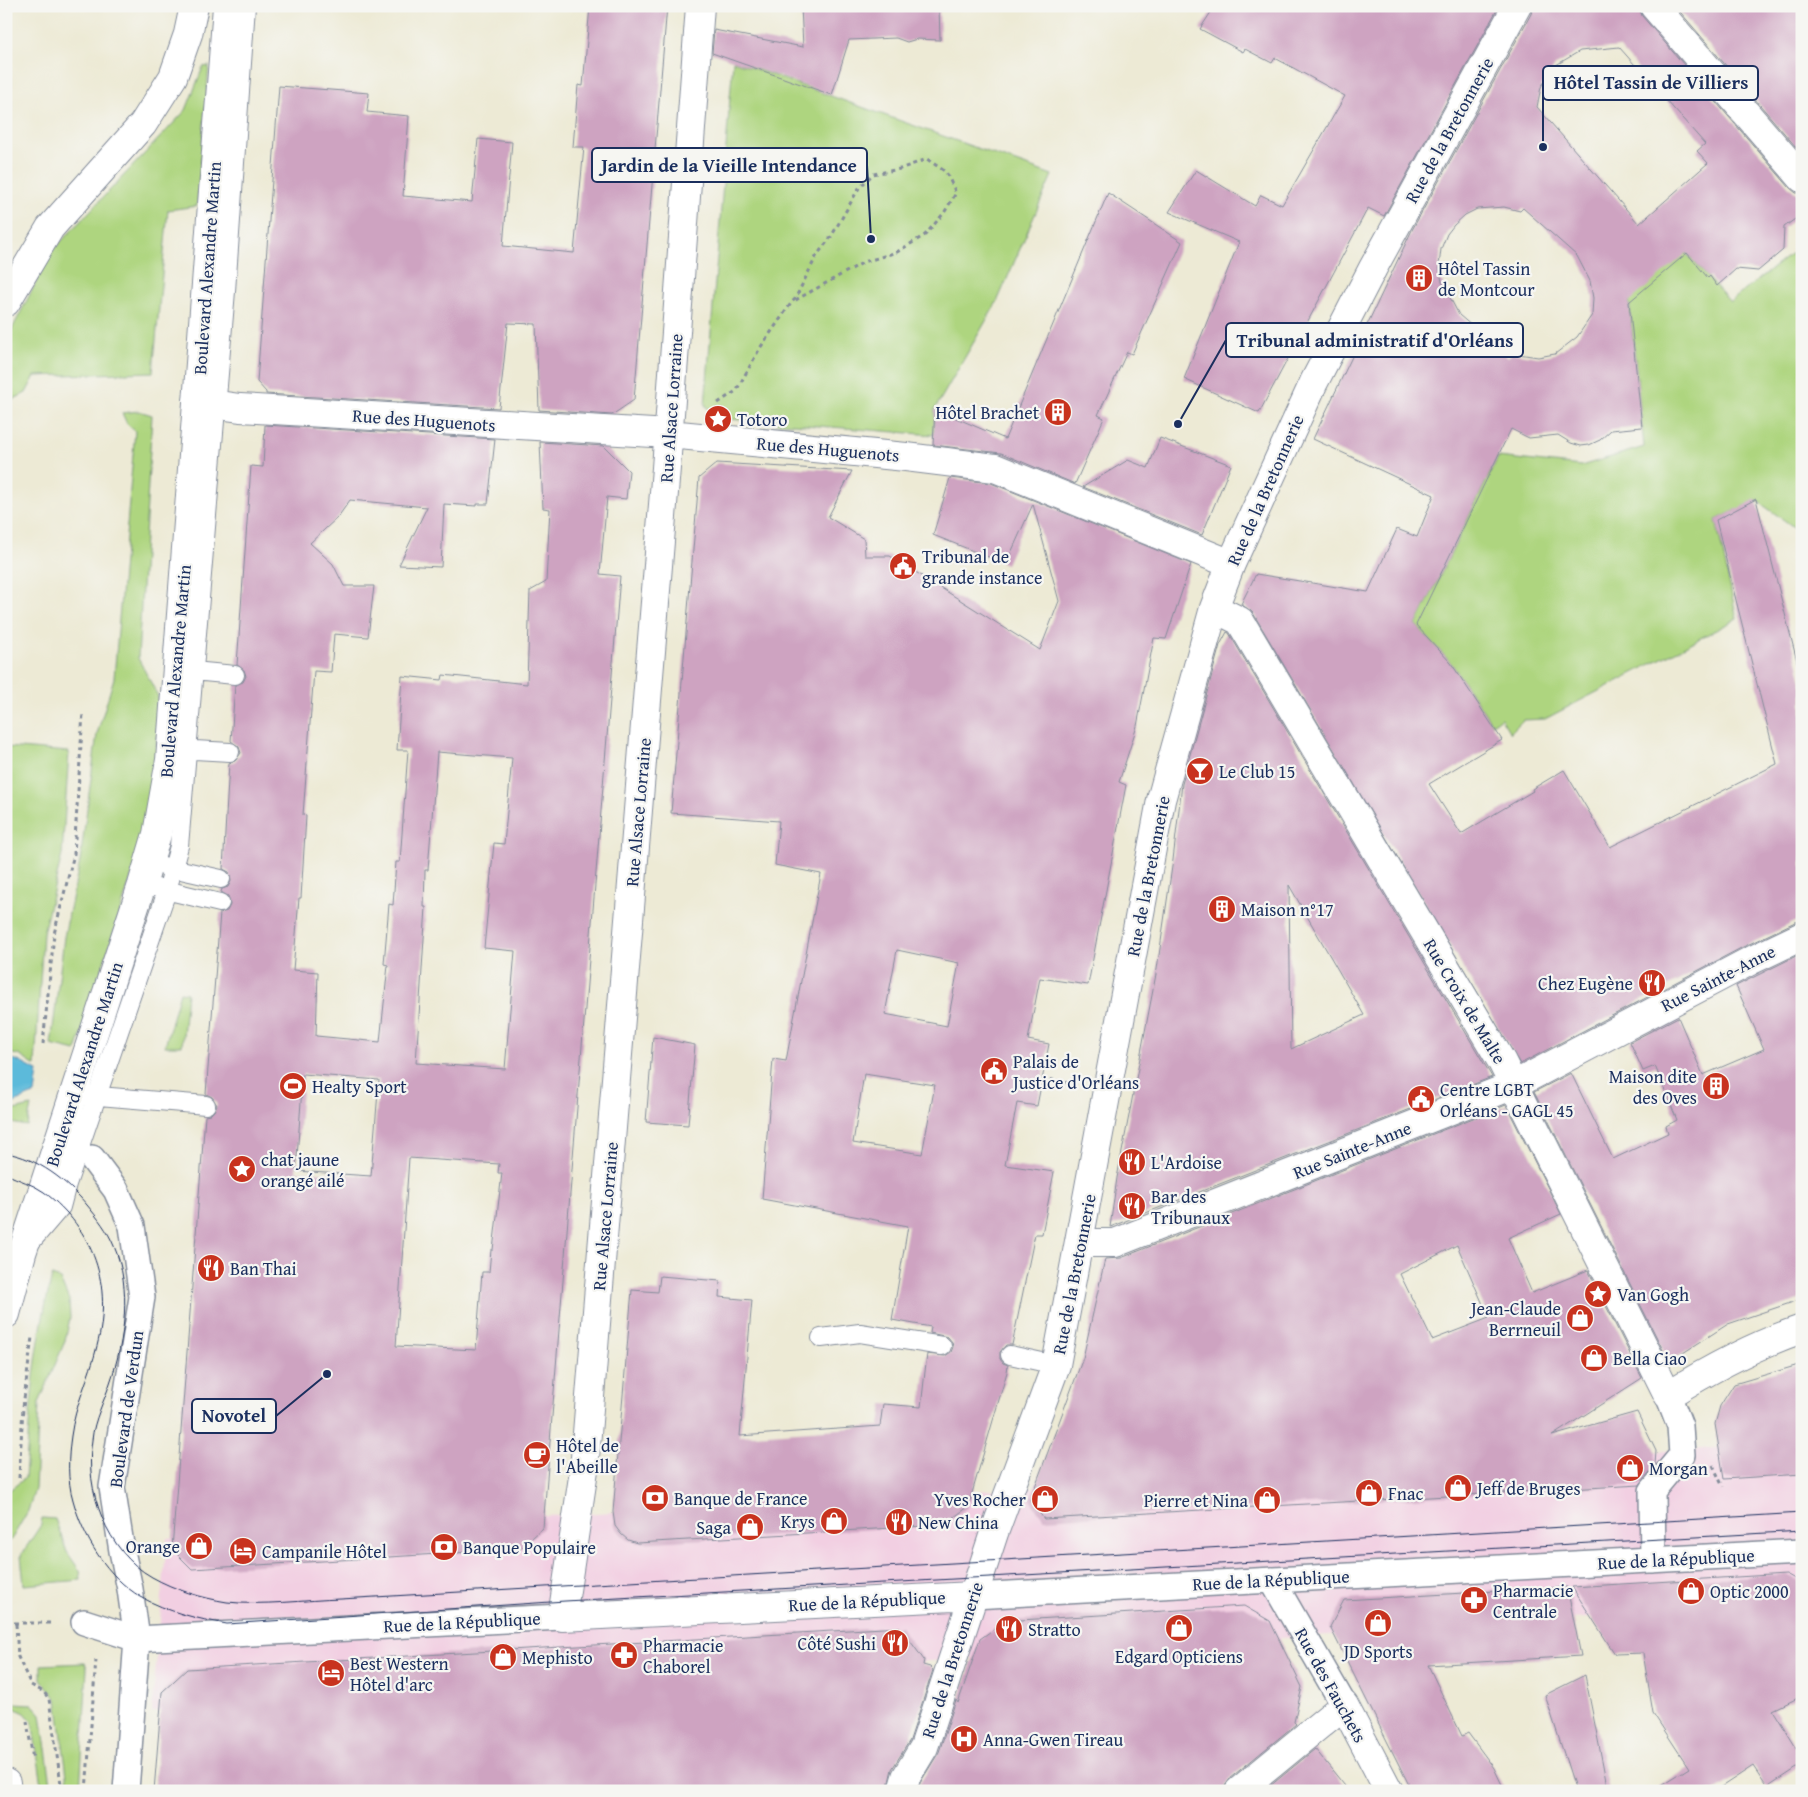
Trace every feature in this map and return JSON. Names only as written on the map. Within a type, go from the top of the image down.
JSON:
[{"type":"street","points":[[6,302],[50,228],[143,124],[168,85],[173,77],[188,34],[194,6]]},
{"type":"street","name":"Boulevard Alexandre Martin","points":[[6,1314],[15,1265],[85,1095],[157,877],[157,834],[179,749],[206,403],[227,6]]},
{"type":"street","name":"Rue Alsace Lorraine","points":[[562,1617],[584,1470],[669,434],[700,6]]},
{"type":"street","name":"Rue de la Bretonnerie","points":[[902,1791],[906,1777],[924,1748],[994,1532],[1056,1365],[1161,800],[1214,608],[1231,564],[1319,373],[1373,268],[1517,6]]},
{"type":"street","points":[[1654,6],[1802,178]]},
{"type":"street","name":"Rue des Huguenots","points":[[206,403],[240,408],[669,434],[906,457],[995,468],[1231,564]]},
{"type":"street","name":"Rue Croix de Malte","points":[[1214,608],[1240,621],[1502,1062],[1668,1395],[1680,1426],[1682,1455],[1652,1491],[1653,1560]]},
{"type":"street","name":"Rue Sainte-Anne","points":[[1080,1243],[1115,1243],[1514,1085],[1750,961],[1802,936]]},
{"type":"street","name":"Boulevard de Verdun","points":[[92,1158],[116,1190],[132,1226],[142,1297],[112,1487],[130,1588],[136,1639],[126,1791]]},
{"type":"street","points":[[1668,1395],[1707,1371],[1776,1338],[1802,1329]]},
{"type":"street","name":"Rue de la République","points":[[92,1624],[136,1639],[1802,1552]]},
{"type":"street","name":"Rue des Fauchets","points":[[1272,1580],[1344,1705],[1389,1791]]},
{"type":"street","points":[[1239,1791],[1344,1705]]},
{"type":"street","points":[[6,1783],[7,1791]]},
{"type":"lane","points":[[206,403],[226,291],[246,6]]},
{"type":"lane","points":[[185,671],[235,675]]},
{"type":"lane","points":[[179,749],[230,752]]},
{"type":"lane","points":[[157,877],[220,879]]},
{"type":"lane","points":[[157,877],[220,903]]},
{"type":"lane","points":[[85,1095],[206,1105]]},
{"type":"lane","points":[[821,1338],[860,1333],[942,1346]]},
{"type":"lane","points":[[1010,1355],[1056,1365]]},
{"type":"path","points":[[713,406],[736,391],[760,348],[792,302],[817,255],[831,237],[859,188],[873,174],[900,169],[927,159],[946,172],[956,193],[944,213],[925,236],[897,252],[864,262],[792,302]]},
{"type":"path","points":[[43,1044],[54,934],[74,854],[83,712]]},
{"type":"path","points":[[1042,1078],[1076,1085]]},
{"type":"path","points":[[19,1478],[28,1357]]},
{"type":"path","points":[[6,1623],[26,1624]]},
{"type":"path","points":[[16,1624],[18,1656],[31,1685],[44,1692],[49,1699],[62,1791]]},
{"type":"path","points":[[86,1791],[92,1624]]},
{"type":"path","points":[[27,1721],[33,1765]]},
{"type":"shaded area","points":[[1802,1443],[1802,1604],[152,1712],[167,1538]]},
{"type":"green space","points":[[733,61],[1052,175],[997,302],[935,409],[934,435],[716,418],[705,405]]},
{"type":"green space","points":[[209,66],[197,206],[168,210],[153,372],[35,376],[26,393],[6,403],[6,341],[52,251],[186,110],[203,67]]},
{"type":"green space","points":[[1802,245],[1802,533],[1756,500],[1716,520],[1737,619],[1545,719],[1523,720],[1510,733],[1501,718],[1492,724],[1451,663],[1416,625],[1498,457],[1581,466],[1644,447],[1629,301],[1685,252],[1730,302]]},
{"type":"green space","points":[[139,411],[152,415],[138,658],[158,696],[156,752],[143,840],[76,1051],[51,1045],[64,937],[80,861],[97,734],[114,678],[135,431],[127,424],[122,413]]},
{"type":"green space","points":[[6,747],[69,752],[62,855],[43,933],[35,1066],[19,1055],[6,1053]]},
{"type":"green space","points":[[180,992],[187,993],[182,1046],[165,1046]]},
{"type":"green space","points":[[31,1106],[27,1126],[6,1122],[6,1112]]},
{"type":"green space","points":[[52,1276],[60,1279],[69,1300],[70,1318],[65,1341],[39,1403],[35,1489],[28,1511],[11,1540],[6,1543],[6,1493],[25,1478],[37,1351]]},
{"type":"green space","points":[[42,1518],[55,1519],[67,1552],[80,1571],[81,1580],[24,1585],[21,1555],[41,1525]]},
{"type":"green space","points":[[85,1663],[87,1668],[80,1791],[69,1791],[57,1699],[41,1679],[41,1665]]},
{"type":"green space","points":[[14,1703],[32,1704],[41,1714],[52,1791],[43,1791],[32,1721],[25,1713],[14,1708]]},
{"type":"water","points":[[6,1058],[19,1061],[38,1071],[35,1094],[14,1103],[6,1104]]},
{"type":"building","points":[[590,6],[667,6],[634,400],[612,415],[539,410],[536,324],[508,323],[499,408],[266,394],[257,382],[279,86],[369,93],[367,112],[409,116],[403,196],[472,202],[478,139],[512,142],[503,246],[574,253],[584,147],[573,147],[578,85],[583,86]]},
{"type":"building","points":[[801,6],[939,6],[940,40],[917,39],[907,42],[896,38],[849,40],[832,95],[712,53],[714,30],[803,47]]},
{"type":"building","points":[[1215,6],[1499,6],[1384,216],[1368,208],[1259,413],[1184,379],[1239,242],[1169,212],[1196,170],[1255,206],[1261,195],[1282,205],[1345,96],[1275,58],[1272,63],[1245,49],[1243,52],[1200,29]]},
{"type":"building","points":[[1533,6],[1639,6],[1642,16],[1790,188],[1796,193],[1802,193],[1802,214],[1784,227],[1783,250],[1758,271],[1736,269],[1717,286],[1710,276],[1708,278],[1687,253],[1629,302],[1642,427],[1611,430],[1600,440],[1581,446],[1571,443],[1558,435],[1529,438],[1511,429],[1416,625],[1451,663],[1502,740],[1429,784],[1461,834],[1564,770],[1610,847],[1777,764],[1716,520],[1756,499],[1802,681],[1802,921],[1795,922],[1743,947],[1520,1064],[1253,613],[1241,604],[1256,574],[1368,592],[1397,529],[1417,537],[1434,495],[1313,439],[1412,230],[1531,14]],"holes":[[[1619,47],[1705,144],[1697,151],[1708,163],[1639,224],[1537,107],[1541,87],[1556,65],[1580,51]],[[1504,207],[1520,211],[1523,208],[1577,256],[1590,281],[1593,298],[1592,315],[1577,337],[1555,354],[1538,357],[1512,353],[1508,357],[1459,315],[1442,282],[1439,266],[1441,249],[1447,234],[1454,225],[1465,215],[1477,209]]]},
{"type":"building","points":[[1675,6],[1802,6],[1802,154]]},
{"type":"building","points":[[1108,193],[1182,242],[1132,354],[1127,352],[1098,415],[1104,418],[1075,484],[1001,453],[933,445],[935,409],[1005,439]]},
{"type":"building","points":[[265,425],[495,439],[488,504],[477,504],[477,506],[444,504],[441,567],[399,565],[427,507],[350,500],[338,517],[310,543],[333,564],[344,586],[374,586],[368,637],[334,634],[331,672],[314,671],[303,815],[306,816],[301,898],[299,898],[293,970],[318,972],[316,1036],[380,1042],[388,965],[384,964],[389,904],[393,905],[396,862],[400,862],[408,750],[397,750],[402,676],[442,680],[443,675],[527,684],[530,591],[546,582],[550,509],[543,508],[540,442],[604,446],[629,471],[626,499],[607,497],[600,574],[620,576],[543,1528],[520,1549],[192,1569],[172,1549],[205,1116],[210,1115],[217,1105],[212,1097],[206,1094],[220,913],[227,911],[230,905],[228,896],[221,892],[222,889],[228,887],[231,881],[229,872],[223,869],[229,763],[235,761],[241,753],[239,747],[231,741],[235,685],[243,682],[246,676],[244,670],[237,665],[251,466],[263,467]],"holes":[[[437,752],[512,758],[504,844],[494,843],[484,948],[515,951],[505,1069],[416,1063],[426,907],[424,907],[425,870],[428,870]],[[303,1074],[379,1080],[371,1176],[296,1171]],[[409,1158],[499,1164],[498,1173],[502,1173],[493,1250],[491,1250],[489,1272],[482,1272],[476,1350],[396,1346]]]},
{"type":"building","points":[[1160,438],[1231,465],[1202,535],[1083,487],[1128,460],[1148,468]]},
{"type":"building","points":[[717,463],[852,471],[828,517],[864,539],[865,556],[890,556],[1040,650],[1059,601],[1033,504],[1006,564],[933,535],[950,478],[991,483],[1191,564],[1166,639],[1154,638],[1137,726],[1119,782],[1126,785],[1088,985],[1040,978],[1028,1040],[1049,1044],[1037,1106],[1017,1103],[1005,1165],[1054,1172],[1042,1234],[1035,1234],[1012,1345],[1006,1345],[1000,1352],[1000,1359],[1008,1365],[1007,1372],[968,1507],[943,1525],[637,1543],[628,1540],[615,1526],[613,1512],[632,1290],[658,1292],[660,1276],[720,1281],[719,1297],[752,1300],[740,1436],[880,1426],[883,1404],[921,1407],[927,1354],[945,1356],[951,1352],[953,1347],[948,1337],[930,1333],[931,1327],[892,1320],[908,1226],[762,1199],[773,1059],[786,1061],[821,874],[775,865],[779,821],[671,813],[699,478]],"holes":[[[897,950],[959,963],[947,1026],[885,1014]],[[864,1074],[935,1085],[922,1154],[853,1143]]]},
{"type":"building","points":[[1227,632],[1229,633],[1492,1077],[1110,1227],[1117,1178],[1157,969],[1182,784],[1220,645]],"holes":[[[1289,885],[1364,1015],[1291,1049]]]},
{"type":"building","points":[[1802,953],[1802,1299],[1728,1324],[1669,1362],[1534,1092],[1571,1073],[1613,1159],[1668,1133],[1666,1126],[1677,1120],[1655,1066],[1643,1071],[1630,1042],[1678,1017],[1703,1075],[1764,1049],[1736,986]]},
{"type":"building","points":[[653,1037],[695,1045],[688,1125],[646,1122]]},
{"type":"building","points":[[1506,1105],[1561,1214],[1508,1238],[1532,1293],[1588,1270],[1642,1378],[1552,1436],[1637,1412],[1656,1451],[1655,1465],[1640,1485],[1044,1519],[1030,1500],[1083,1358],[1105,1259],[1121,1258]],"holes":[[[1457,1245],[1489,1318],[1432,1340],[1400,1274]]]},
{"type":"building","points":[[1802,1364],[1802,1474],[1724,1479],[1715,1424],[1720,1406],[1734,1384]]},
{"type":"building","points":[[1786,1574],[1802,1583],[1802,1696],[1773,1710],[1802,1757],[1802,1764],[1767,1787],[1753,1766],[1715,1791],[1652,1791],[1689,1768],[1653,1713],[1643,1653],[1615,1654],[1572,1587]]},
{"type":"building","points":[[1567,1587],[1581,1656],[1428,1665],[1462,1736],[1468,1733],[1494,1768],[1505,1791],[1412,1791],[1330,1627],[1344,1600]]},
{"type":"building","points":[[1244,1606],[1270,1621],[1302,1687],[1294,1722],[1296,1724],[1229,1779],[1224,1791],[918,1791],[920,1783],[939,1752],[956,1700],[958,1703],[980,1639],[1005,1621]]},
{"type":"building","points":[[900,1627],[924,1660],[923,1665],[933,1670],[910,1740],[892,1769],[887,1791],[154,1791],[162,1692],[187,1669]]},
{"type":"building","points":[[1585,1675],[1608,1791],[1576,1791],[1545,1695]]},
{"type":"building","points":[[1315,1749],[1349,1791],[1264,1791]]},
{"type":"tram line","points":[[6,1153],[40,1165],[70,1187],[98,1219],[112,1240],[120,1262],[125,1296],[123,1332],[108,1390],[95,1425],[90,1459],[92,1479],[102,1518],[111,1536],[123,1552],[136,1566],[152,1577],[189,1593],[227,1602],[284,1602],[1802,1513]]},
{"type":"tram line","points":[[6,1174],[40,1189],[61,1207],[76,1224],[87,1241],[95,1260],[100,1280],[102,1302],[97,1346],[73,1424],[69,1452],[71,1492],[83,1528],[107,1567],[129,1589],[162,1607],[216,1622],[227,1624],[565,1601],[1802,1531]]},
{"type":"place","name":"Hôtel Tassin de Villiers","points":[[1543,147]]},
{"type":"place","name":"Jardin de la Vieille Intendance","points":[[871,239]]},
{"type":"place","name":"Hôtel Tassin de Montcour","points":[[1419,278]]},
{"type":"place","name":"Hôtel Brachet","points":[[1058,412]]},
{"type":"place","name":"Totoro","points":[[718,419]]},
{"type":"place","name":"Tribunal administratif d'Orléans","points":[[1178,424]]},
{"type":"place","name":"Tribunal de grande instance","points":[[903,566]]},
{"type":"place","name":"Le Club 15","points":[[1200,771]]},
{"type":"place","name":"Maison n°17","points":[[1222,909]]},
{"type":"place","name":"Chez Eugène","points":[[1652,983]]},
{"type":"place","name":"Palais de Justice d'Orléans","points":[[994,1071]]},
{"type":"place","name":"Healty Sport","points":[[293,1086]]},
{"type":"place","name":"Maison dite des Oves","points":[[1716,1086]]},
{"type":"place","name":"Centre LGBT Orléans - GAGL 45","points":[[1421,1099]]},
{"type":"place","name":"L'Ardoise","points":[[1132,1162]]},
{"type":"place","name":"chat jaune orangé ailé","points":[[242,1169]]},
{"type":"place","name":"Bar des Tribunaux","points":[[1132,1206]]},
{"type":"place","name":"Ban Thai","points":[[211,1268]]},
{"type":"place","name":"Van Gogh","points":[[1598,1294]]},
{"type":"place","name":"Jean-Claude Berrneuil","points":[[1580,1318]]},
{"type":"place","name":"Bella Ciao","points":[[1594,1358]]},
{"type":"place","name":"Novotel","points":[[327,1374]]},
{"type":"place","name":"Hôtel de l'Abeille","points":[[537,1455]]},
{"type":"place","name":"Morgan","points":[[1630,1468]]},
{"type":"place","name":"Jeff de Bruges","points":[[1458,1488]]},
{"type":"place","name":"Fnac","points":[[1369,1493]]},
{"type":"place","name":"Banque de France","points":[[655,1498]]},
{"type":"place","name":"Yves Rocher","points":[[1045,1499]]},
{"type":"place","name":"Pierre et Nina","points":[[1267,1500]]},
{"type":"place","name":"Krys","points":[[834,1521]]},
{"type":"place","name":"New China","points":[[899,1522]]},
{"type":"place","name":"Saga","points":[[750,1527]]},
{"type":"place","name":"Orange","points":[[199,1546]]},
{"type":"place","name":"Banque Populaire","points":[[444,1547]]},
{"type":"place","name":"Campanile Hôtel","points":[[243,1551]]},
{"type":"place","name":"Optic 2000","points":[[1691,1591]]},
{"type":"place","name":"Pharmacie Centrale","points":[[1474,1600]]},
{"type":"place","name":"JD Sports","points":[[1378,1623]]},
{"type":"place","name":"Edgard Opticiens","points":[[1179,1628]]},
{"type":"place","name":"Stratto","points":[[1009,1629]]},
{"type":"place","name":"Côté Sushi","points":[[895,1643]]},
{"type":"place","name":"Pharmacie Chaborel","points":[[624,1655]]},
{"type":"place","name":"Mephisto","points":[[503,1657]]},
{"type":"place","name":"Best Western Hôtel d'arc","points":[[331,1673]]},
{"type":"place","name":"Anna-Gwen Tireau","points":[[964,1739]]}]
